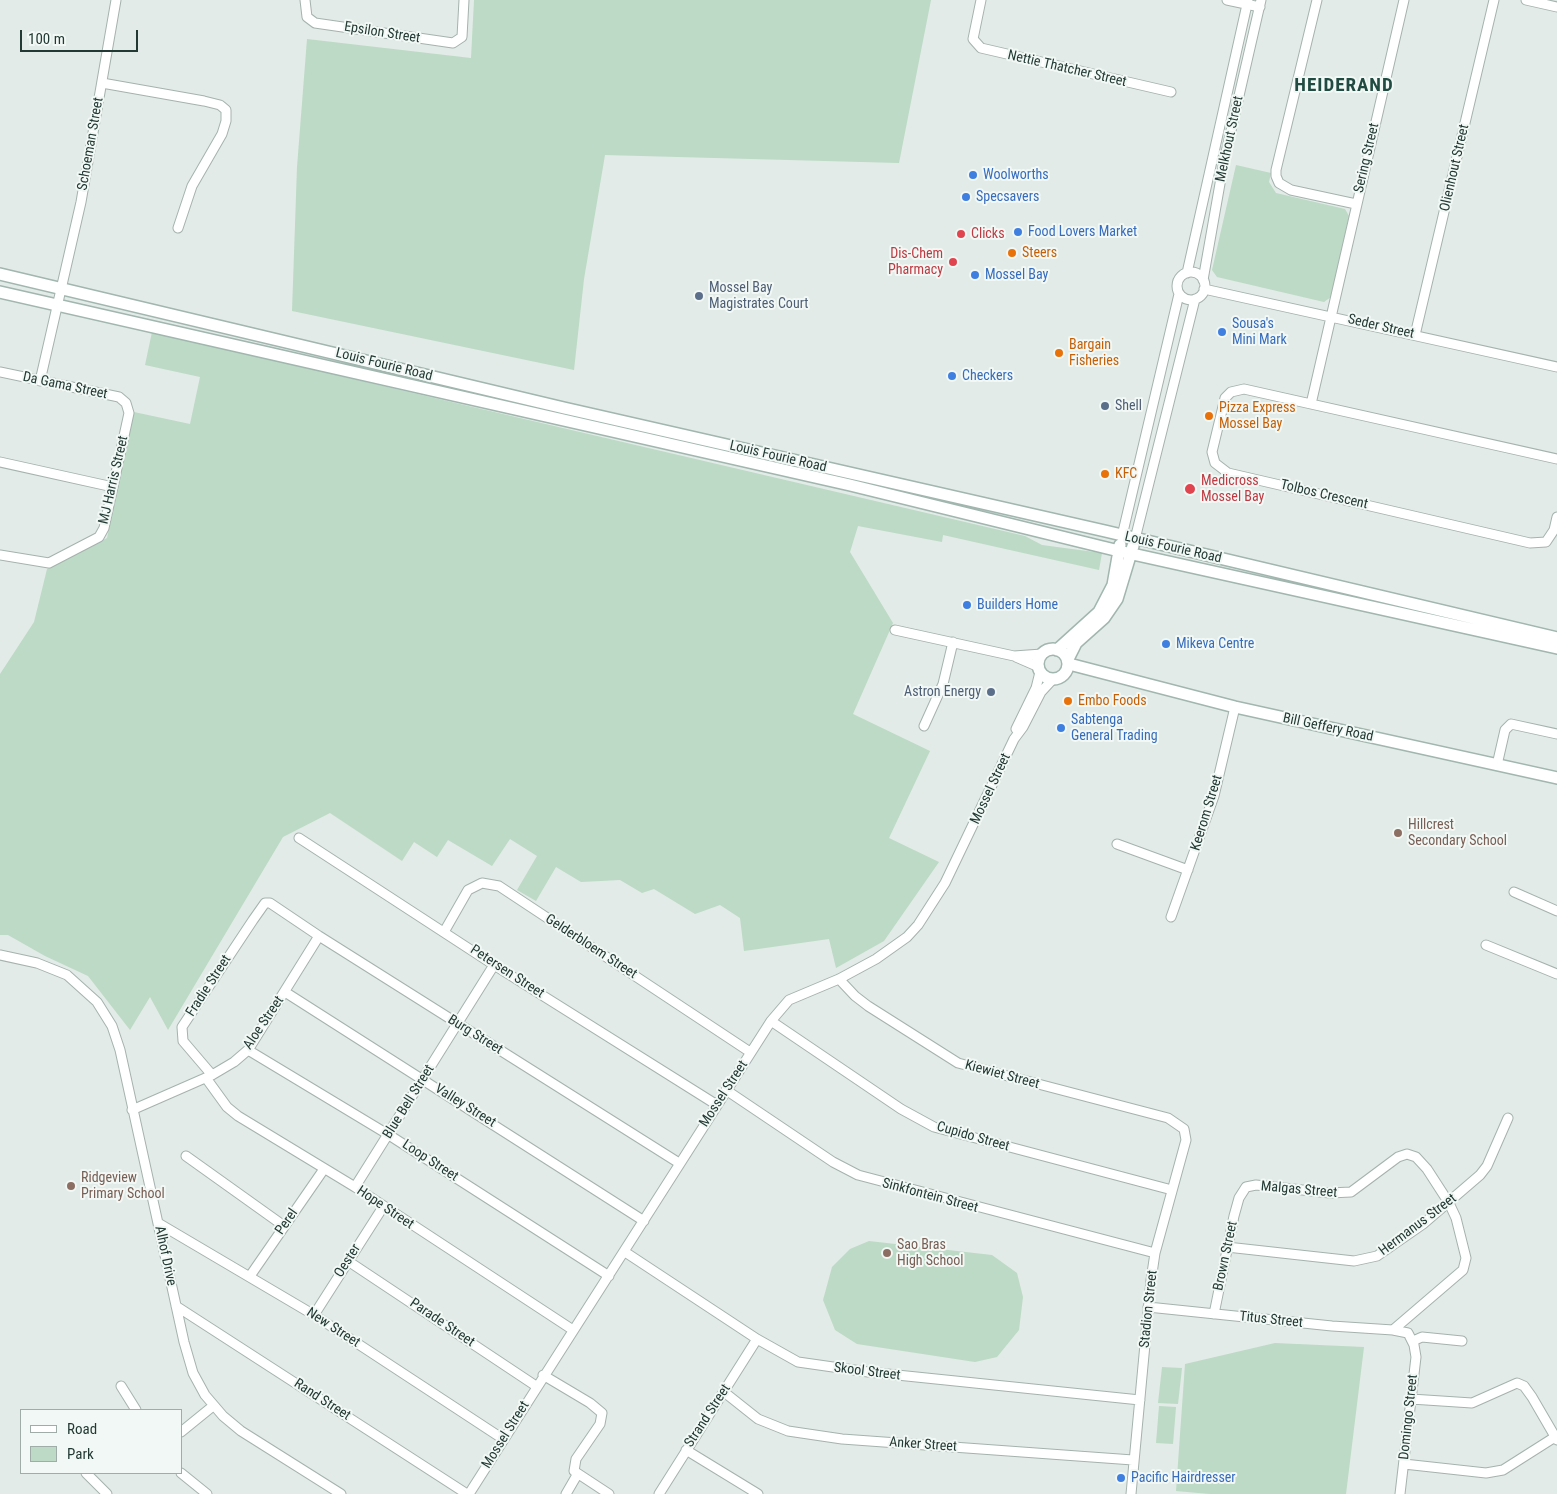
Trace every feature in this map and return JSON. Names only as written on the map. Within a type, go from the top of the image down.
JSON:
[{"type":"main road","name":"Louis Fourie Road","points":[[0,274],[555,406],[1557,638]]},
{"type":"main road","name":"Louis Fourie Road","points":[[0,292],[850,485],[1119,551],[1557,648]]},
{"type":"main road","points":[[1057,650],[1099,612],[1113,584],[1122,536]]},
{"type":"main road","points":[[1067,665],[1057,650],[1051,649],[1042,654],[1040,670],[1053,679],[1060,678],[1067,665],[1076,643],[1104,618],[1117,599],[1135,539]]},
{"type":"main road","name":"Bill Geffery Road","points":[[1067,665],[1235,707],[1557,778]]},
{"type":"street","name":"Schoeman Street","points":[[40,381],[81,202],[116,0]]},
{"type":"street","name":"Epsilon Street","points":[[305,0],[307,17],[315,23],[456,43],[462,37],[464,0]]},
{"type":"street","name":"Nettie Thatcher Street","points":[[981,0],[974,33],[976,44],[987,51],[1171,92]]},
{"type":"street","points":[[1227,0],[1261,3]]},
{"type":"street","points":[[1317,0],[1276,176],[1279,183],[1291,190],[1356,204]]},
{"type":"street","name":"Sering Street","points":[[1311,404],[1404,0]]},
{"type":"street","name":"Olienhout Street","points":[[1415,335],[1494,0]]},
{"type":"street","points":[[1526,0],[1557,7]]},
{"type":"street","name":"Melkhout Street","points":[[1187,273],[1247,2]]},
{"type":"street","name":"Melkhout Street","points":[[1204,284],[1224,161],[1261,3]]},
{"type":"street","points":[[102,83],[204,101],[220,105],[226,110],[222,134],[192,186],[178,228]]},
{"type":"street","points":[[1122,536],[1180,294],[1178,283],[1187,273],[1196,273],[1204,284],[1195,299],[1135,539]]},
{"type":"street","name":"Seder Street","points":[[1204,284],[1557,367]]},
{"type":"street","points":[[1180,294],[1186,298],[1195,299]]},
{"type":"street","name":"Da Gama Street","points":[[0,372],[119,397],[127,406]]},
{"type":"street","name":"Tolbos Crescent","points":[[1557,460],[1244,389],[1231,392],[1225,398],[1220,411],[1212,452],[1215,463],[1228,473],[1530,543],[1546,542],[1554,530],[1557,517]]},
{"type":"street","name":"MJ Harris Street","points":[[0,555],[49,563],[99,537],[104,528],[113,488],[129,413],[127,406]]},
{"type":"street","points":[[0,462],[113,488]]},
{"type":"street","points":[[895,630],[1014,656],[1040,670],[1036,688],[1018,725],[1014,739]]},
{"type":"street","points":[[924,726],[943,684],[953,642]]},
{"type":"street","points":[[1014,656],[1042,654]]},
{"type":"street","points":[[1014,739],[1041,692],[1053,679]]},
{"type":"street","name":"Keerom Street","points":[[1171,917],[1214,796],[1235,707]]},
{"type":"street","points":[[1497,765],[1505,730],[1511,724],[1557,734]]},
{"type":"street","name":"Mossel Street","points":[[468,1494],[572,1330],[625,1252],[679,1163],[771,1021],[789,1000],[839,979],[876,959],[907,937],[918,925],[945,883],[1014,739]]},
{"type":"street","name":"Petersen Street","points":[[299,838],[494,965],[717,1104]]},
{"type":"street","points":[[1117,844],[1188,870]]},
{"type":"street","name":"Gelderbloem Street","points":[[444,932],[468,890],[482,883],[499,886],[750,1052]]},
{"type":"street","points":[[1514,892],[1557,911]]},
{"type":"street","name":"Fradie Street","points":[[209,1077],[183,1041],[182,1026],[265,903],[273,904]]},
{"type":"street","name":"Burg Street","points":[[273,904],[319,936],[679,1163]]},
{"type":"street","name":"Aloe Street","points":[[132,1110],[209,1077],[248,1050],[286,992],[319,936]]},
{"type":"street","points":[[1486,945],[1557,974]]},
{"type":"street","name":"Alhof Drive","points":[[0,955],[37,963],[67,975],[97,1002],[112,1026],[120,1050],[176,1306],[193,1373],[213,1406],[241,1431],[341,1494]]},
{"type":"street","name":"Blue Bell Street","points":[[355,1187],[494,965]]},
{"type":"street","name":"Kiewiet Street","points":[[839,979],[855,996],[868,1006],[958,1063],[1168,1118],[1184,1129]]},
{"type":"street","name":"Valley Street","points":[[286,992],[644,1220]]},
{"type":"street","name":"Cupido Street","points":[[771,1021],[901,1109],[934,1127],[1172,1190]]},
{"type":"street","name":"Loop Street","points":[[248,1050],[389,1135],[609,1276]]},
{"type":"street","name":"Hope Street","points":[[209,1077],[227,1107],[238,1116],[355,1187],[572,1330]]},
{"type":"street","name":"Sinkfontein Street","points":[[726,1090],[833,1162],[858,1175],[952,1202],[1155,1253]]},
{"type":"street","name":"Hermanus Street","points":[[1227,1247],[1354,1261],[1368,1260],[1386,1251],[1449,1203],[1487,1166],[1508,1118]]},
{"type":"street","name":"Stadion Street","points":[[1131,1494],[1148,1307],[1155,1253],[1186,1140],[1184,1129]]},
{"type":"street","name":"Malgas Street","points":[[1239,1198],[1246,1187],[1256,1185],[1330,1193],[1351,1192],[1398,1158],[1408,1154],[1421,1161],[1449,1203]]},
{"type":"street","points":[[186,1156],[284,1226]]},
{"type":"street","name":"Perel","points":[[250,1276],[324,1169]]},
{"type":"street","name":"Brown Street","points":[[1214,1314],[1239,1198]]},
{"type":"street","points":[[1393,1330],[1456,1278],[1466,1264],[1465,1250],[1449,1203]]},
{"type":"street","name":"Oester","points":[[314,1315],[383,1207]]},
{"type":"street","name":"New Street","points":[[158,1223],[314,1315],[503,1439]]},
{"type":"street","name":"Skool Street","points":[[625,1252],[758,1339],[794,1360],[821,1366],[1140,1400]]},
{"type":"street","name":"Parade Street","points":[[348,1261],[536,1386]]},
{"type":"street","name":"Rand Street","points":[[176,1306],[468,1494]]},
{"type":"street","name":"Titus Street","points":[[1148,1307],[1393,1330],[1408,1333],[1413,1341]]},
{"type":"street","points":[[1413,1341],[1422,1337],[1462,1341]]},
{"type":"street","name":"Strand Street","points":[[659,1494],[758,1339]]},
{"type":"street","name":"Domingo Street","points":[[1400,1494],[1416,1357],[1413,1341]]},
{"type":"street","points":[[543,1375],[590,1403],[602,1413],[600,1424],[576,1459],[574,1471],[577,1475],[609,1494]]},
{"type":"street","points":[[1404,1464],[1486,1473],[1504,1470],[1556,1439],[1527,1390],[1517,1383],[1472,1403],[1412,1399]]},
{"type":"street","points":[[121,1386],[135,1409]]},
{"type":"street","name":"Anker Street","points":[[724,1392],[765,1423],[780,1429],[807,1434],[1133,1460]]},
{"type":"street","points":[[182,1431],[213,1406]]},
{"type":"street","points":[[686,1450],[758,1494]]},
{"type":"street","points":[[87,1474],[107,1494]]},
{"type":"street","points":[[182,1474],[208,1494]]},
{"type":"street","points":[[566,1494],[577,1475]]},
{"type":"green space","points":[[474,0],[931,0],[899,163],[605,155],[584,279],[574,370],[292,311],[297,167],[307,39],[471,58]]},
{"type":"green space","points":[[1236,165],[1271,173],[1269,182],[1276,193],[1345,209],[1349,216],[1331,297],[1324,302],[1217,277],[1212,270]]},
{"type":"green space","points":[[152,332],[1025,536],[1042,545],[1102,553],[1099,570],[943,535],[942,542],[858,526],[850,552],[893,623],[853,714],[930,751],[889,838],[939,862],[884,941],[836,968],[829,939],[744,951],[740,918],[720,905],[695,914],[654,889],[642,893],[620,880],[581,882],[556,867],[536,901],[517,890],[537,856],[510,839],[492,866],[448,840],[437,857],[414,842],[402,861],[330,813],[283,837],[168,1030],[150,997],[130,1030],[88,976],[45,956],[8,935],[0,935],[0,674],[34,622],[47,569],[107,538],[134,412],[190,424],[200,377],[145,365]]},
{"type":"green space","points":[[869,1241],[992,1255],[1017,1273],[1023,1297],[1019,1330],[997,1357],[975,1362],[857,1344],[835,1330],[823,1300],[832,1267],[850,1249]]},
{"type":"green space","points":[[1275,1343],[1364,1347],[1346,1494],[1210,1494],[1176,1491],[1185,1364]]},
{"type":"green space","points":[[1162,1367],[1182,1368],[1178,1404],[1158,1403]]},
{"type":"green space","points":[[1159,1406],[1176,1407],[1173,1444],[1156,1443]]},
{"type":"place","name":"Woolworths","points":[[973,175]]},
{"type":"place","name":"Specsavers","points":[[966,197]]},
{"type":"place","name":"Food Lovers Market","points":[[1018,232]]},
{"type":"place","name":"Clicks","points":[[961,234]]},
{"type":"place","name":"Steers","points":[[1012,253]]},
{"type":"place","name":"Dis-Chem Pharmacy","points":[[953,262]]},
{"type":"place","name":"Mossel Bay","points":[[975,275]]},
{"type":"place","name":"Mossel Bay Magistrates Court","points":[[699,296]]},
{"type":"place","name":"Sousa's Mini Mark","points":[[1222,332]]},
{"type":"place","name":"Bargain Fisheries","points":[[1059,353]]},
{"type":"place","name":"Checkers","points":[[952,376]]},
{"type":"place","name":"Shell","points":[[1105,406]]},
{"type":"place","name":"Pizza Express Mossel Bay","points":[[1209,416]]},
{"type":"place","name":"KFC","points":[[1105,474]]},
{"type":"place","name":"Medicross Mossel Bay","points":[[1190,489]]},
{"type":"place","name":"Builders Home","points":[[967,605]]},
{"type":"place","name":"Mikeva Centre","points":[[1166,644]]},
{"type":"place","name":"Astron Energy","points":[[991,692]]},
{"type":"place","name":"Embo Foods","points":[[1068,701]]},
{"type":"place","name":"Sabtenga General Trading","points":[[1061,728]]},
{"type":"place","name":"Hillcrest Secondary School","points":[[1398,833]]},
{"type":"place","name":"Ridgeview Primary School","points":[[71,1186]]},
{"type":"place","name":"Sao Bras High School","points":[[887,1253]]},
{"type":"place","name":"Pacific Hairdresser","points":[[1121,1478]]},
{"type":"district","name":"HEIDERAND","points":[[1344,86]]}]
